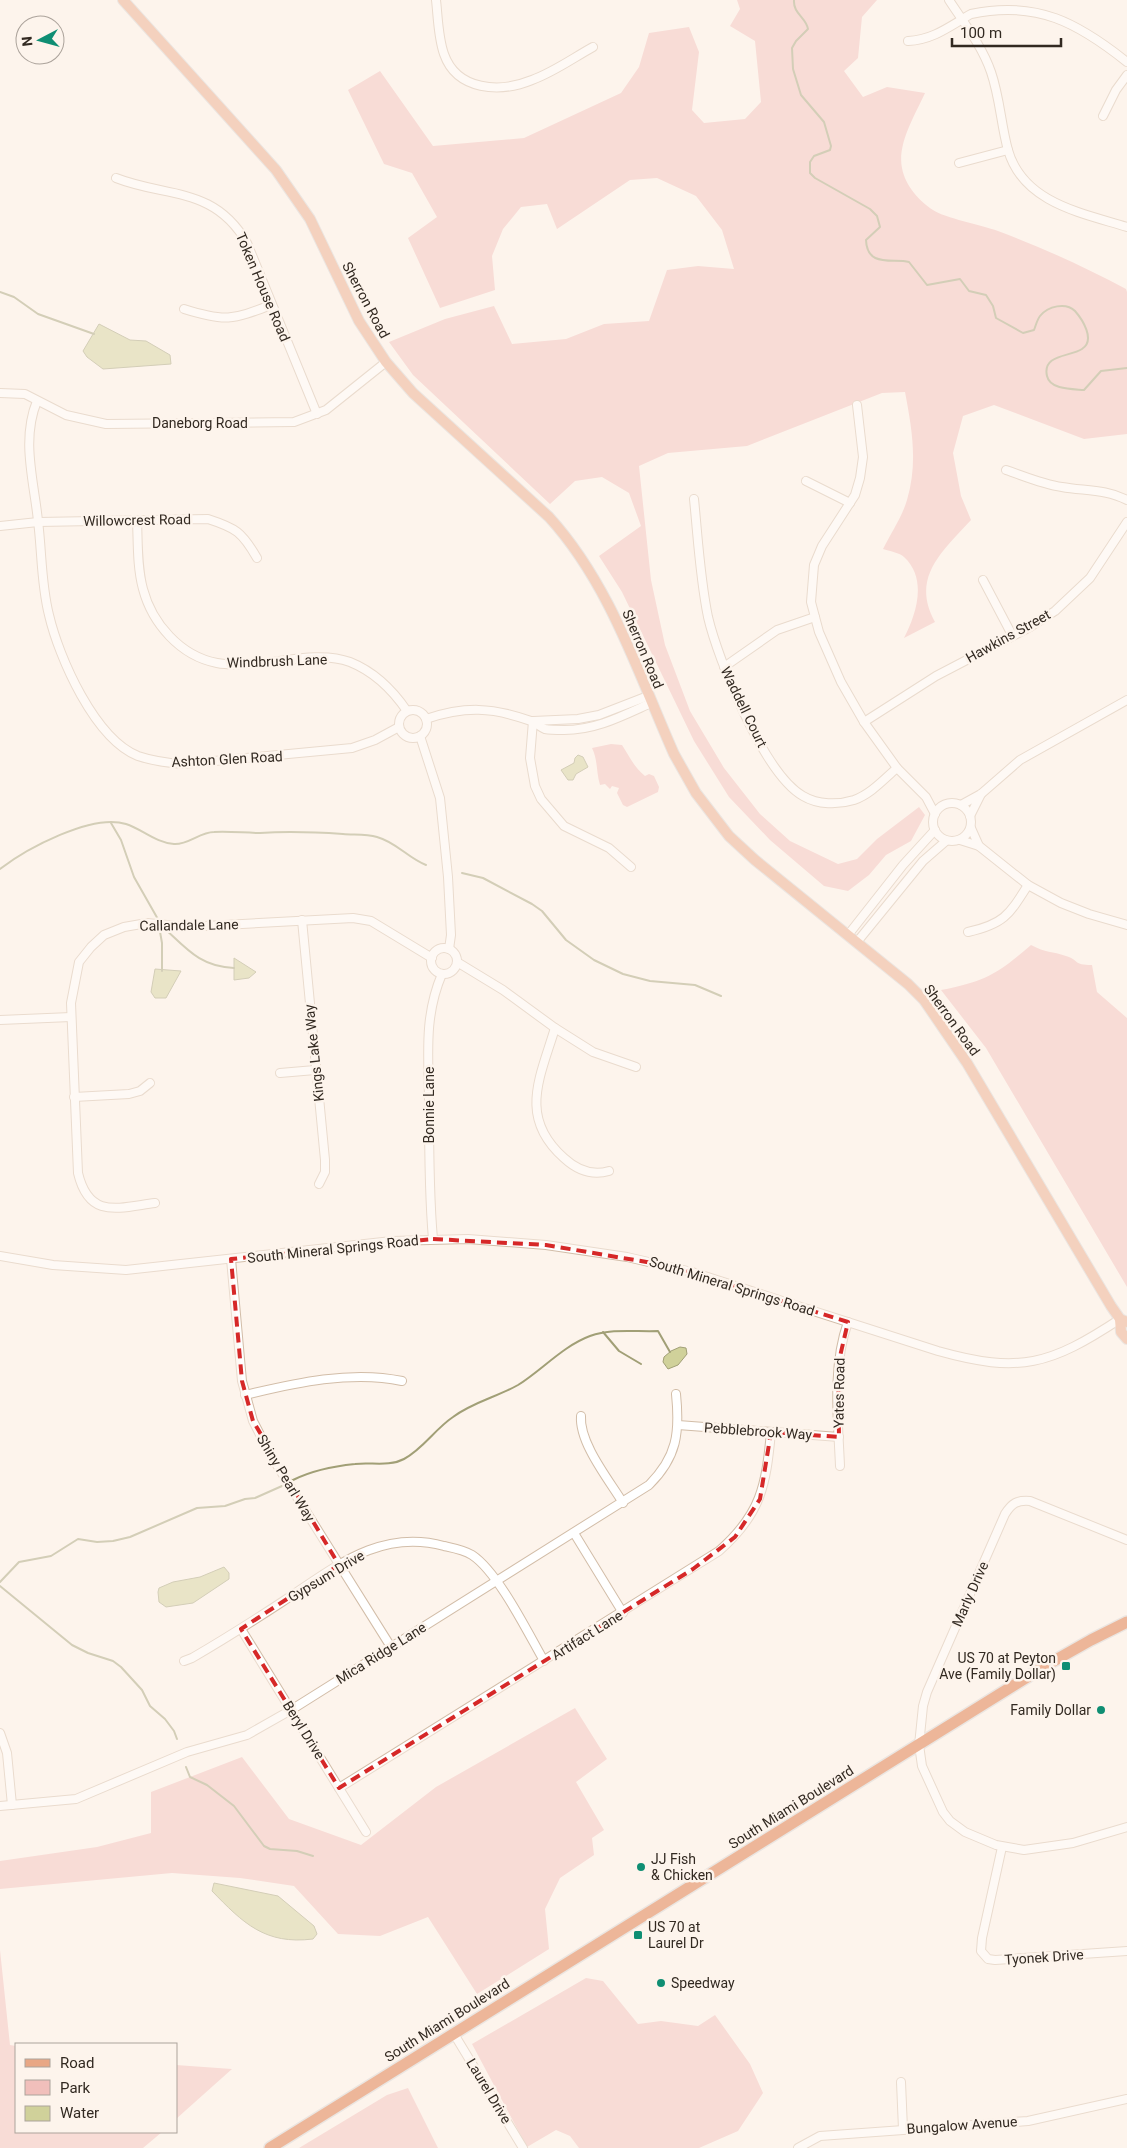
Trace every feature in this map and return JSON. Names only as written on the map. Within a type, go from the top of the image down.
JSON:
[{"type":"highway","name":"South Miami Boulevard","points":[[270,2148],[1045,1666],[1127,1622]]},
{"type":"main road","name":"Sherron Road","points":[[123,0],[263,155],[288,186],[310,219],[363,330],[386,362],[413,393],[549,517],[568,540],[601,590],[687,779],[711,815],[729,836],[755,860],[908,984],[924,1000],[942,1025],[1124,1320],[1121,1332],[1127,1339]]},
{"type":"street","points":[[436,0],[442,46],[446,58],[455,73],[476,86],[494,88],[531,81],[594,47]]},
{"type":"street","points":[[949,0],[991,70],[1008,150],[1022,178],[1043,196],[1057,204],[1127,227]]},
{"type":"street","points":[[908,41],[923,40],[940,34],[962,19],[987,7],[1010,1]]},
{"type":"street","points":[[1052,8],[1127,62]]},
{"type":"street","points":[[1103,116],[1116,90],[1127,75]]},
{"type":"street","points":[[959,164],[1008,150]]},
{"type":"street","name":"Token House Road","points":[[116,178],[134,185],[182,193],[212,205],[232,221],[247,243],[317,414]]},
{"type":"street","points":[[184,310],[213,318],[225,319],[244,315],[271,304]]},
{"type":"street","name":"Daneborg Road","points":[[0,393],[25,394],[66,416],[106,424],[294,422],[326,410],[386,362]]},
{"type":"street","name":"Ashton Glen Road","points":[[37,401],[30,418],[30,470],[48,614],[58,649],[96,719],[116,743],[136,755],[157,762],[183,764],[352,748],[375,740],[399,727]]},
{"type":"street","points":[[857,405],[863,457],[860,478],[855,495],[822,546],[814,565],[811,602],[819,632],[840,682],[864,722],[897,768],[926,797],[935,814],[935,830],[942,838],[946,840],[960,840],[979,846],[1028,885],[1068,906],[1127,925]]},
{"type":"street","points":[[1006,470],[1062,488],[1104,492],[1127,500]]},
{"type":"street","points":[[806,481],[850,503]]},
{"type":"street","name":"Waddell Court","points":[[694,500],[704,596],[716,645],[753,731],[769,758],[794,790],[803,797],[825,803],[854,800],[873,789],[897,768]]},
{"type":"street","name":"Willowcrest Road","points":[[0,526],[38,522],[208,519],[232,527],[247,540],[257,558]]},
{"type":"street","name":"Windbrush Lane","points":[[137,520],[139,567],[142,587],[149,608],[162,630],[187,651],[215,663],[239,665],[323,658],[348,661],[367,670],[385,683],[407,711]]},
{"type":"street","name":"Hawkins Street","points":[[864,722],[936,676],[1030,627],[1072,597],[1101,563],[1127,522]]},
{"type":"street","points":[[983,580],[1012,635]]},
{"type":"street","points":[[724,667],[777,630],[815,617]]},
{"type":"street","points":[[426,719],[448,712],[467,709],[486,710],[533,721],[545,728],[563,730],[590,728],[600,726],[650,700]]},
{"type":"street","points":[[926,797],[945,805],[961,805],[981,794],[1020,760],[1127,700]]},
{"type":"street","points":[[416,710],[426,719],[426,729],[420,736],[409,737],[404,735],[399,727],[400,718],[407,711],[416,710]]},
{"type":"street","points":[[533,721],[530,758],[535,786],[541,799],[564,826],[609,848],[631,867]]},
{"type":"street","points":[[420,736],[440,798],[451,935],[449,949]]},
{"type":"street","points":[[979,846],[970,828],[970,816],[981,794]]},
{"type":"street","points":[[935,814],[945,805]]},
{"type":"street","points":[[961,805],[970,816]]},
{"type":"street","points":[[960,840],[970,828]]},
{"type":"street","points":[[848,935],[903,865],[935,830]]},
{"type":"street","points":[[857,942],[923,861],[946,840]]},
{"type":"street","points":[[968,932],[986,928],[1004,918],[1028,885]]},
{"type":"street","name":"Callandale Lane","points":[[155,1203],[105,1207],[92,1202],[82,1190],[78,1173],[71,1003],[79,962],[104,935],[124,927],[147,923],[187,927],[352,918],[371,921],[432,958]]},
{"type":"street","name":"Kings Lake Way","points":[[302,920],[325,1160],[325,1172],[319,1184]]},
{"type":"street","points":[[440,948],[449,949],[456,954],[457,962],[454,970],[442,974],[435,970],[432,958],[440,948]]},
{"type":"street","points":[[457,962],[503,990],[555,1028],[593,1052],[636,1067]]},
{"type":"street","name":"Bonnie Lane","points":[[432,1239],[428,1020],[434,993],[442,974]]},
{"type":"street","points":[[0,1020],[71,1017]]},
{"type":"street","points":[[555,1028],[537,1087],[536,1109],[541,1127],[552,1147],[574,1167],[592,1173],[609,1170]]},
{"type":"street","points":[[280,1073],[316,1070]]},
{"type":"street","points":[[74,1097],[129,1094],[140,1091],[150,1083]]},
{"type":"street","name":"South Mineral Springs Road","points":[[0,1256],[53,1265],[118,1270],[145,1269],[375,1243],[432,1239],[546,1245],[647,1260],[714,1278],[959,1357],[1008,1364],[1038,1360],[1066,1351],[1124,1320]]},
{"type":"street","name":"Shiny Pearl Way","points":[[231,1259],[245,1395],[253,1421],[270,1454],[391,1647]]},
{"type":"street","name":"Yates Road","points":[[840,1466],[839,1359],[842,1339],[848,1322]]},
{"type":"street","points":[[245,1395],[296,1384],[335,1379],[371,1377],[402,1381]]},
{"type":"street","name":"Mica Ridge Lane","points":[[0,1806],[76,1799],[188,1752],[247,1735],[291,1710],[649,1485],[662,1472],[670,1460],[678,1425],[676,1394]]},
{"type":"street","points":[[581,1416],[580,1426],[585,1440],[623,1503]]},
{"type":"street","name":"Pebblebrook Way","points":[[678,1425],[839,1437]]},
{"type":"street","name":"Artifact Lane","points":[[340,1788],[719,1552],[735,1537],[749,1519],[760,1499],[766,1475],[771,1432]]},
{"type":"street","name":"Marly Drive","points":[[1127,1540],[1030,1501],[1013,1503],[1004,1514],[927,1692],[923,1706],[920,1745],[924,1773],[946,1816],[965,1832],[1002,1846],[1024,1850],[1054,1847],[1127,1827]]},
{"type":"street","points":[[574,1533],[623,1613]]},
{"type":"street","name":"Gypsum Drive","points":[[184,1661],[241,1629],[358,1554],[393,1542],[411,1541],[431,1542],[472,1555],[497,1581],[544,1661]]},
{"type":"street","name":"Beryl Drive","points":[[241,1629],[366,1832]]},
{"type":"street","points":[[0,1733],[7,1753],[12,1805]]},
{"type":"street","name":"Tyonek Drive","points":[[1002,1846],[982,1938],[981,1951],[988,1959],[1127,1951]]},
{"type":"street","name":"Laurel Drive","points":[[454,2034],[523,2148]]},
{"type":"street","points":[[901,2082],[903,2129]]},
{"type":"street","name":"Bungalow Avenue","points":[[798,2148],[820,2136],[1028,2121],[1127,2099]]},
{"type":"highlighted area","points":[[433,1239],[546,1245],[670,1266],[848,1322],[838,1365],[839,1437],[771,1432],[760,1499],[735,1537],[693,1569],[339,1788],[241,1629],[339,1565],[253,1421],[242,1381],[231,1259]]},
{"type":"green space","points":[[737,0],[877,0],[862,17],[858,58],[844,71],[863,97],[887,87],[925,93],[904,140],[901,159],[906,180],[918,197],[939,213],[998,231],[1030,244],[1095,273],[1126,289],[1127,292],[1127,434],[1084,439],[994,405],[963,416],[953,453],[961,496],[971,520],[941,554],[928,578],[926,591],[928,606],[935,622],[904,638],[916,608],[918,586],[916,576],[904,557],[883,549],[905,506],[912,473],[912,433],[905,392],[882,393],[747,446],[668,453],[639,466],[651,580],[665,645],[690,711],[724,768],[760,814],[790,841],[838,864],[857,859],[877,839],[919,807],[925,815],[911,841],[886,855],[869,875],[848,891],[824,886],[770,840],[729,797],[694,741],[622,592],[599,556],[641,526],[629,493],[602,477],[575,481],[550,504],[413,375],[389,342],[445,319],[494,306],[512,344],[566,339],[604,324],[649,321],[667,270],[698,266],[734,269],[722,230],[696,196],[657,178],[630,180],[557,229],[547,204],[521,207],[503,229],[492,256],[495,290],[440,308],[408,238],[437,217],[412,173],[384,164],[348,90],[380,71],[433,146],[524,138],[621,93],[639,67],[649,33],[689,27],[699,52],[692,110],[704,123],[745,119],[761,102],[755,41],[730,26],[740,9]]},
{"type":"green space","points":[[611,744],[622,745],[645,776],[649,774],[654,776],[659,787],[658,792],[627,807],[623,805],[617,793],[619,788],[612,786],[610,789],[605,784],[600,785],[592,748]]},
{"type":"green space","points":[[1031,945],[1061,954],[1079,963],[1092,965],[1097,992],[1127,1018],[1127,1287],[986,1048],[941,990],[969,983],[990,975],[1009,963]]},
{"type":"green space","points":[[575,1708],[607,1759],[576,1782],[604,1830],[592,1838],[594,1855],[560,1878],[545,1909],[549,1949],[477,1994],[428,1917],[380,1936],[338,1934],[294,1886],[240,1878],[172,1873],[0,1889],[0,1861],[97,1847],[151,1833],[151,1792],[242,1757],[289,1819],[361,1845],[436,1787]]},
{"type":"green space","points":[[0,1950],[10,2045],[15,2046],[15,2133],[161,2133],[143,2148],[0,2148]]},
{"type":"green space","points":[[586,1978],[603,1981],[638,2024],[661,2021],[698,2026],[715,2015],[750,2064],[763,2093],[738,2131],[699,2148],[579,2148],[570,2136],[556,2130],[527,2147],[472,2044]]},
{"type":"green space","points":[[178,2065],[232,2069],[178,2117]]},
{"type":"green space","points":[[408,2088],[438,2148],[299,2148],[387,2095]]},
{"type":"water","points":[[99,324],[130,340],[146,341],[170,355],[171,364],[103,369],[87,357],[83,351]]},
{"type":"water","points":[[578,755],[583,757],[588,767],[576,774],[573,780],[568,780],[561,770],[574,763]]},
{"type":"water","points":[[234,958],[256,972],[249,978],[234,980]]},
{"type":"water","points":[[155,969],[181,971],[166,998],[155,998],[151,992]]},
{"type":"water","points":[[680,1347],[686,1348],[687,1354],[678,1365],[668,1369],[663,1362],[664,1357]]},
{"type":"water","points":[[224,1567],[229,1573],[229,1579],[193,1603],[166,1607],[159,1602],[159,1588],[173,1582],[200,1577]]},
{"type":"water","points":[[214,1883],[278,1896],[314,1926],[317,1934],[313,1939],[296,1940],[281,1939],[268,1935],[245,1922],[234,1913],[212,1891]]},
{"type":"waterway","points":[[794,0],[795,9],[805,21],[808,29],[792,48],[793,69],[801,95],[824,122],[831,146],[830,150],[814,156],[810,162],[810,173],[815,178],[870,209],[877,216],[880,227],[866,240],[867,249],[871,255],[882,260],[909,262],[927,285],[960,279],[969,291],[986,295],[993,306],[996,318],[1023,333],[1034,330],[1039,318],[1048,310],[1057,306],[1071,308],[1084,324],[1088,340],[1082,349],[1058,357],[1049,364],[1047,376],[1052,384],[1068,389],[1084,390],[1101,371],[1127,368]]},
{"type":"waterway","points":[[0,292],[14,297],[38,314],[94,334]]},
{"type":"waterway","points":[[0,869],[26,852],[60,835],[78,828],[112,822],[132,826],[155,839],[174,844],[184,843],[204,834],[214,832],[302,832],[369,835],[390,842],[426,865]]},
{"type":"waterway","points":[[111,823],[121,840],[134,877],[159,921]]},
{"type":"waterway","points":[[462,873],[483,878],[532,904],[542,911],[566,940],[594,960],[623,974],[650,981],[695,985],[721,996]]},
{"type":"waterway","points":[[159,926],[162,943],[162,971]]},
{"type":"waterway","points":[[163,927],[194,955],[212,964],[234,968]]},
{"type":"waterway","points":[[293,1480],[307,1474],[331,1468],[355,1464],[386,1464],[404,1459],[461,1412],[518,1385],[562,1352],[590,1336],[615,1331],[658,1331],[670,1352]]},
{"type":"waterway","points":[[603,1332],[619,1351],[641,1364]]},
{"type":"waterway","points":[[0,1582],[19,1562],[51,1556],[78,1539],[97,1542],[130,1537],[197,1508],[225,1506],[245,1499],[255,1498],[282,1486]]},
{"type":"waterway","points":[[0,1586],[72,1645],[88,1653],[113,1661],[121,1667],[142,1690],[150,1706],[165,1719],[174,1731],[177,1739]]},
{"type":"waterway","points":[[186,1767],[190,1777],[207,1785],[234,1806],[264,1846],[270,1849],[297,1851],[313,1856]]},
{"type":"place","name":"US 70 at Peyton Ave (Family Dollar)","points":[[1066,1666]]},
{"type":"place","name":"Family Dollar","points":[[1101,1710]]},
{"type":"place","name":"JJ Fish & Chicken","points":[[641,1867]]},
{"type":"place","name":"US 70 at Laurel Dr","points":[[638,1935]]},
{"type":"place","name":"Speedway","points":[[661,1983]]}]
